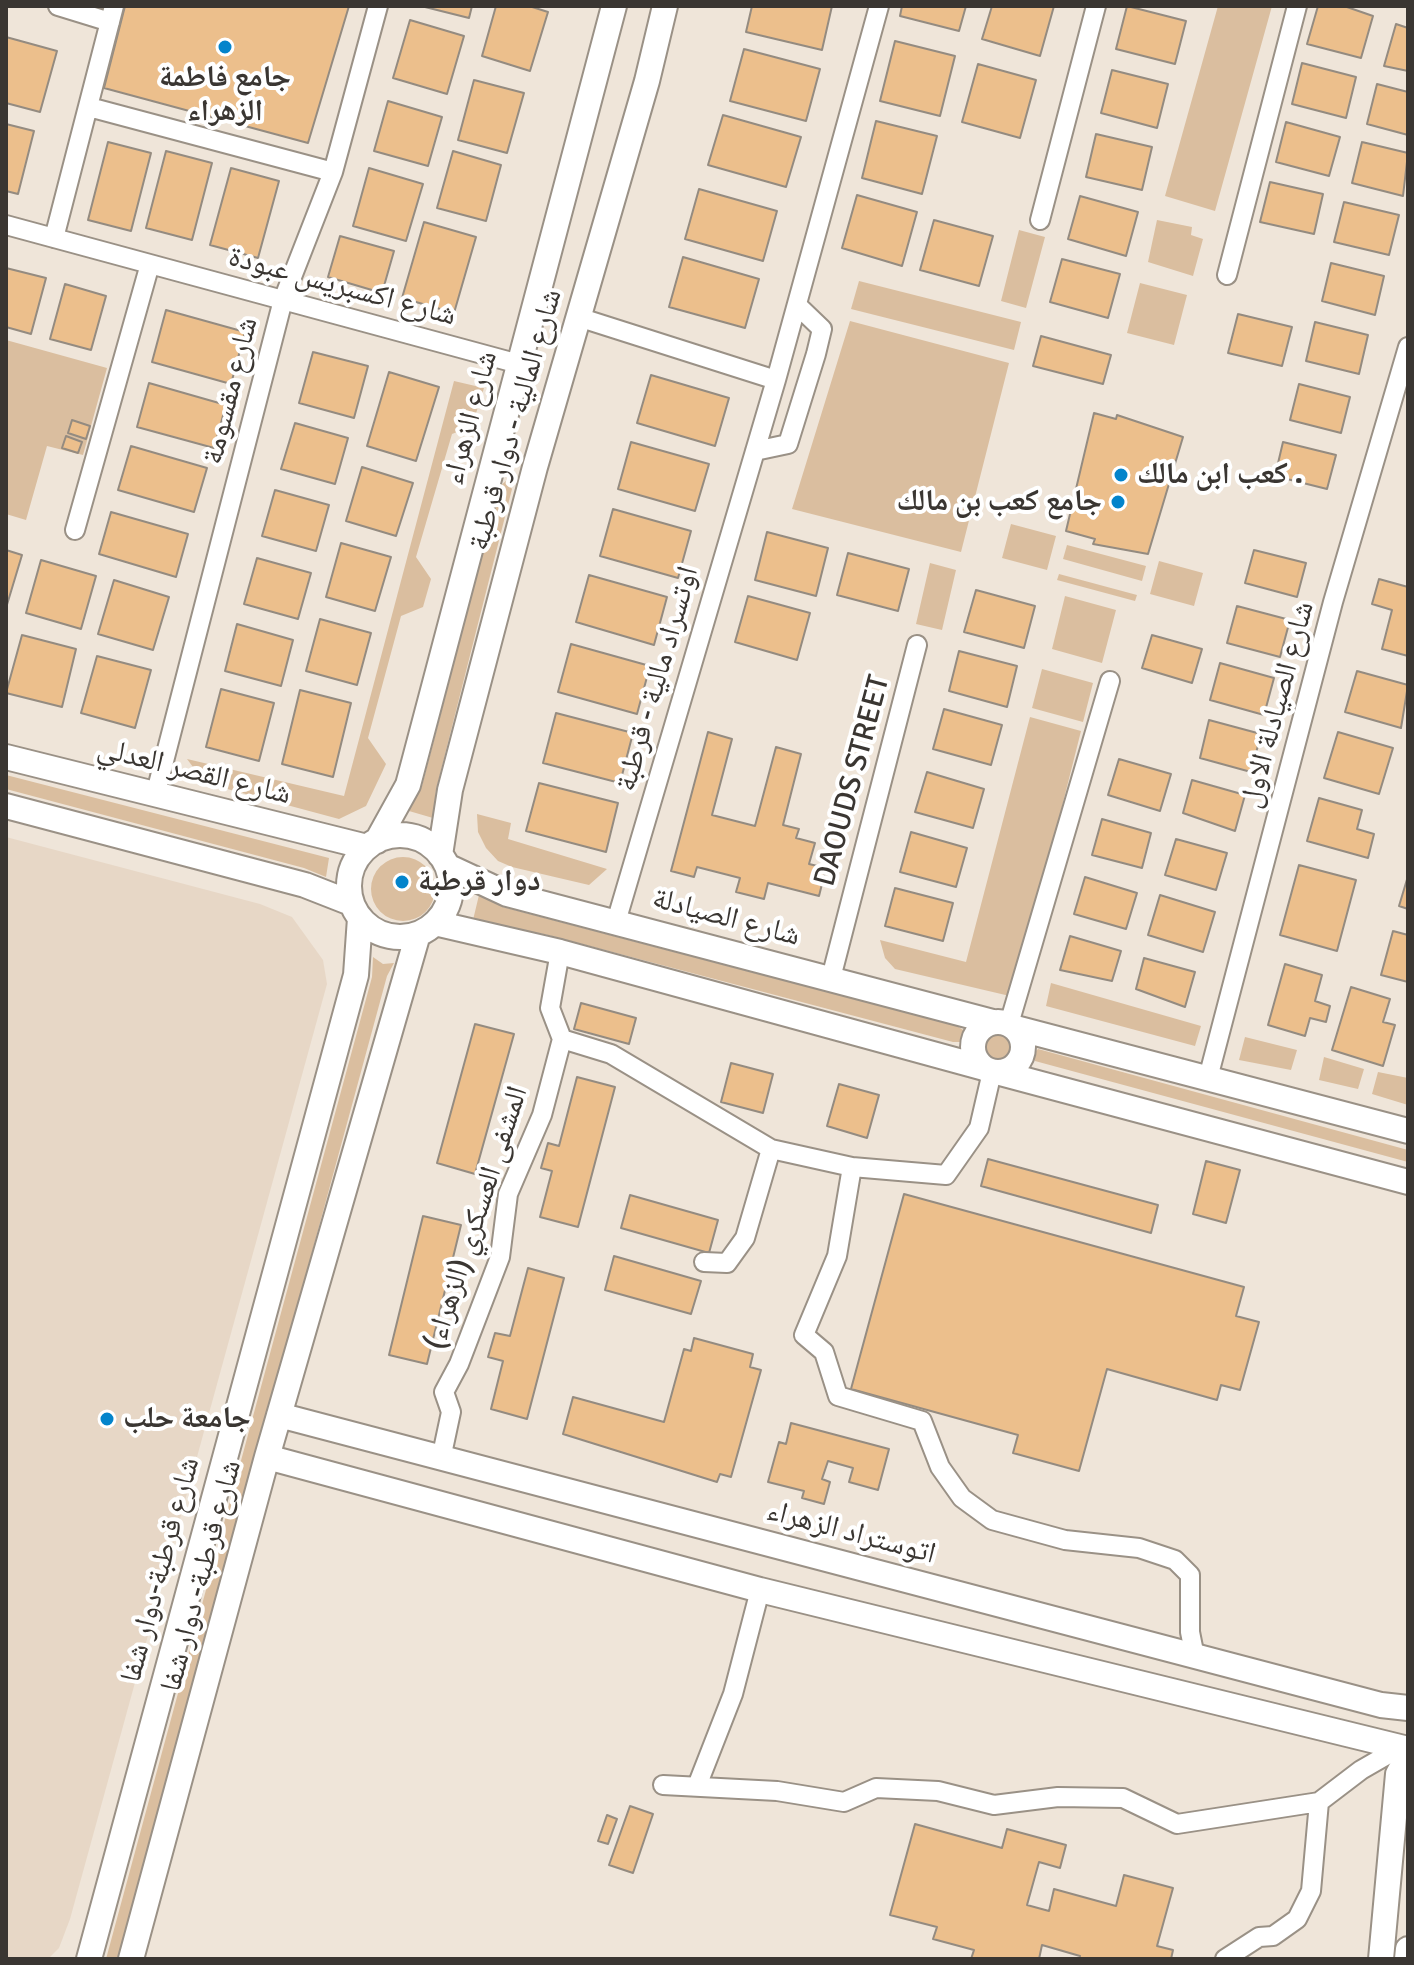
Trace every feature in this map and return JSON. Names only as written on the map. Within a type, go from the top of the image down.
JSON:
[{"type":"street","points":[[54,238],[112,14],[58,6]]},
{"type":"street","name":"شارع مقسومة","points":[[155,796],[283,300],[333,172],[378,6]]},
{"type":"street","name":"شارع الزهراء","points":[[372,844],[408,785],[614,6]]},
{"type":"street","name":"شارع المالية - دوار قرطبة","points":[[444,860],[450,790],[535,467],[665,6]]},
{"type":"street","name":"اوتسراد مالية - قرطبة","points":[[616,922],[776,380],[879,6]]},
{"type":"street","points":[[1040,220],[1096,6]]},
{"type":"street","points":[[1227,275],[1297,6]]},
{"type":"street","points":[[89,107],[333,172]]},
{"type":"street","name":"شارع اكسبريس عبودة","points":[[6,225],[519,364]]},
{"type":"street","points":[[75,530],[150,264]]},
{"type":"street","points":[[755,451],[788,444],[816,354],[822,329],[797,305]]},
{"type":"street","points":[[578,317],[776,380]]},
{"type":"street","name":"شارع الصيادلة الاول","points":[[1208,1078],[1333,602],[1408,347]]},
{"type":"street","points":[[494,458],[535,467]]},
{"type":"street","name":"DAOUDS STREET","points":[[831,978],[917,645]]},
{"type":"street","points":[[1006,1025],[1110,681]]},
{"type":"street","name":"شارع القصر العدلي","points":[[6,757],[155,796],[372,844]]},
{"type":"street","points":[[6,806],[305,885],[356,910],[387,936],[427,928],[560,952],[1408,1182]]},
{"type":"street","points":[[356,910],[350,873],[372,844],[394,835],[411,836],[428,843],[444,860],[451,886],[447,906],[427,928]]},
{"type":"street","name":"شارع الصيادلة","points":[[444,860],[507,894],[1408,1131]]},
{"type":"street","name":"شارع قرطبة-دوار شفا","points":[[89,1959],[356,975],[356,910]]},
{"type":"street","name":"شارع قرطبة- دوار شفا","points":[[131,1959],[279,1415],[427,928]]},
{"type":"street","points":[[560,952],[550,1008],[562,1039],[611,1054],[771,1149],[852,1167],[946,1175],[979,1128],[992,1071]]},
{"type":"street","points":[[992,1071],[1016,1066],[1024,1052],[1006,1025]]},
{"type":"street","points":[[992,1071],[974,1055],[974,1038],[1006,1025]]},
{"type":"street","name":"المشفى العسكري (الزهراء)","points":[[441,1459],[451,1412],[444,1392],[459,1364],[500,1257],[508,1194],[542,1115],[562,1039]]},
{"type":"street","points":[[704,1262],[727,1263],[745,1238],[771,1149]]},
{"type":"street","points":[[852,1167],[837,1256],[804,1335],[824,1352],[838,1396],[922,1421],[940,1467],[962,1498],[992,1520],[1065,1540],[1139,1548],[1175,1560],[1190,1575],[1190,1632],[1195,1657]]},
{"type":"street","name":"اتوستراد الزهراء","points":[[279,1415],[1195,1657],[1381,1705],[1408,1708]]},
{"type":"street","points":[[267,1457],[760,1590],[1406,1750]]},
{"type":"street","points":[[697,1786],[733,1694],[760,1590]]},
{"type":"street","points":[[663,1785],[777,1791],[844,1802],[876,1788],[938,1791],[994,1805],[1058,1797],[1123,1798],[1177,1824],[1319,1802],[1361,1770],[1406,1750]]},
{"type":"street","points":[[1381,1959],[1397,1901],[1398,1774],[1406,1750]]},
{"type":"street","points":[[1225,1959],[1259,1937],[1273,1936],[1297,1919],[1311,1891],[1319,1802]]},
{"type":"street","points":[[1407,1959],[1408,1949]]},
{"type":"shaded area","points":[[1218,6],[1272,6],[1215,211],[1165,196]]},
{"type":"shaded area","points":[[1157,220],[1192,227],[1191,235],[1203,239],[1193,276],[1148,262]]},
{"type":"shaded area","points":[[1019,230],[1045,237],[1026,308],[1001,301]]},
{"type":"shaded area","points":[[859,281],[1021,322],[1014,350],[851,309]]},
{"type":"shaded area","points":[[1140,283],[1187,295],[1174,345],[1127,333]]},
{"type":"shaded area","points":[[850,321],[1009,363],[961,552],[792,509]]},
{"type":"shaded area","points":[[6,340],[107,368],[83,455],[47,446],[26,520],[6,514]]},
{"type":"shaded area","points":[[454,381],[484,388],[472,426],[452,434],[416,557],[431,579],[423,607],[401,616],[368,738],[386,764],[366,806],[339,819],[205,783],[187,759],[344,796]]},
{"type":"shaded area","points":[[506,481],[512,489],[436,790],[433,818],[409,811],[422,786],[500,486]]},
{"type":"shaded area","points":[[1011,524],[1056,536],[1047,570],[1002,558]]},
{"type":"shaded area","points":[[1067,545],[1146,566],[1142,581],[1063,559]]},
{"type":"shaded area","points":[[1159,561],[1203,573],[1194,606],[1150,594]]},
{"type":"shaded area","points":[[930,563],[956,570],[942,630],[916,624]]},
{"type":"shaded area","points":[[1059,574],[1137,595],[1135,601],[1057,580]]},
{"type":"shaded area","points":[[1065,596],[1116,610],[1102,663],[1052,649]]},
{"type":"shaded area","points":[[1042,669],[1093,683],[1083,722],[1032,708]]},
{"type":"shaded area","points":[[1030,717],[1081,731],[1014,997],[895,969],[885,958],[880,940],[966,962]]},
{"type":"shaded area","points":[[6,775],[329,858],[326,877],[304,868],[6,789]]},
{"type":"shaded area","points":[[477,814],[511,823],[508,839],[607,869],[589,885],[512,867],[498,861],[486,848],[478,832]]},
{"type":"shaded area","name":"جامعة حلب","points":[[6,837],[260,904],[292,917],[323,960],[327,984],[70,1919],[59,1948],[48,1959],[6,1959]]},
{"type":"shaded area","points":[[397,857],[409,857],[426,866],[433,877],[433,901],[426,912],[409,921],[397,921],[385,916],[376,907],[371,895],[371,883],[376,871],[385,862]]},
{"type":"shaded area","points":[[479,895],[503,907],[957,1026],[968,1033],[962,1042],[953,1042],[548,935],[473,920]]},
{"type":"shaded area","points":[[373,957],[383,964],[394,963],[387,976],[120,1959],[106,1959],[372,977]]},
{"type":"shaded area","points":[[1051,983],[1201,1026],[1195,1046],[1046,1006]]},
{"type":"shaded area","points":[[999,1032],[1009,1036],[1013,1046],[1009,1056],[999,1060],[989,1056],[985,1046],[989,1036]]},
{"type":"shaded area","points":[[1245,1037],[1297,1050],[1291,1070],[1239,1060]]},
{"type":"shaded area","points":[[1038,1049],[1408,1150],[1408,1162],[1035,1061],[1032,1055]]},
{"type":"shaded area","points":[[1324,1057],[1364,1069],[1358,1089],[1319,1080]]},
{"type":"shaded area","points":[[1378,1072],[1408,1078],[1408,1105],[1372,1094]]},
{"type":"building","name":"جامع فاطمة الزهراء","points":[[125,6],[349,6],[308,143],[104,88]]},
{"type":"building","points":[[421,6],[472,6],[469,18]]},
{"type":"building","points":[[496,6],[529,6],[548,12],[530,71],[482,56]]},
{"type":"building","points":[[752,6],[832,6],[822,50],[746,32]]},
{"type":"building","points":[[902,6],[966,6],[959,31],[900,16]]},
{"type":"building","points":[[992,6],[1054,6],[1040,56],[982,39]]},
{"type":"building","points":[[1127,6],[1186,21],[1175,64],[1116,49]]},
{"type":"building","points":[[1318,6],[1344,6],[1373,16],[1361,58],[1307,44]]},
{"type":"building","points":[[410,20],[464,36],[447,94],[393,78]]},
{"type":"building","points":[[1396,24],[1408,28],[1408,71],[1384,66]]},
{"type":"building","points":[[6,37],[57,51],[40,112],[6,103]]},
{"type":"building","points":[[895,41],[955,56],[940,116],[880,101]]},
{"type":"building","points":[[744,49],[820,69],[806,121],[730,101]]},
{"type":"building","points":[[1302,63],[1356,77],[1346,118],[1292,104]]},
{"type":"building","points":[[978,64],[1036,80],[1020,138],[962,122]]},
{"type":"building","points":[[1112,70],[1168,84],[1157,128],[1101,113]]},
{"type":"building","points":[[474,80],[524,93],[507,153],[458,140]]},
{"type":"building","points":[[1377,84],[1408,92],[1408,135],[1367,124]]},
{"type":"building","points":[[388,101],[442,117],[428,166],[374,151]]},
{"type":"building","points":[[723,115],[801,137],[786,187],[708,165]]},
{"type":"building","points":[[876,121],[937,136],[922,194],[862,178]]},
{"type":"building","points":[[1286,122],[1340,137],[1329,176],[1276,162]]},
{"type":"building","points":[[6,124],[34,131],[18,194],[6,191]]},
{"type":"building","points":[[1096,134],[1152,147],[1142,190],[1086,177]]},
{"type":"building","points":[[108,142],[151,153],[131,231],[88,220]]},
{"type":"building","points":[[1362,142],[1408,153],[1403,196],[1352,183]]},
{"type":"building","points":[[166,151],[212,163],[192,240],[146,228]]},
{"type":"building","points":[[453,151],[501,165],[486,221],[437,208]]},
{"type":"building","points":[[231,168],[279,181],[258,258],[210,245]]},
{"type":"building","points":[[369,168],[423,184],[406,241],[353,226]]},
{"type":"building","points":[[1270,182],[1323,194],[1314,234],[1260,222]]},
{"type":"building","points":[[699,189],[777,211],[763,261],[685,239]]},
{"type":"building","points":[[857,195],[917,212],[902,266],[842,248]]},
{"type":"building","points":[[1080,196],[1138,212],[1126,256],[1068,239]]},
{"type":"building","points":[[1344,202],[1399,215],[1389,255],[1334,242]]},
{"type":"building","points":[[934,220],[993,236],[979,286],[920,270]]},
{"type":"building","points":[[424,222],[476,237],[454,313],[402,298]]},
{"type":"building","points":[[340,236],[394,251],[382,293],[328,277]]},
{"type":"building","points":[[683,257],[759,279],[745,328],[669,307]]},
{"type":"building","points":[[1062,259],[1120,274],[1108,318],[1050,302]]},
{"type":"building","points":[[1331,263],[1384,276],[1375,315],[1322,301]]},
{"type":"building","points":[[6,268],[46,278],[31,334],[6,327]]},
{"type":"building","points":[[65,284],[106,296],[91,350],[50,339]]},
{"type":"building","points":[[166,310],[245,332],[231,384],[152,362]]},
{"type":"building","points":[[1238,314],[1292,327],[1282,366],[1228,353]]},
{"type":"building","points":[[1315,322],[1368,335],[1359,374],[1306,361]]},
{"type":"building","points":[[1041,336],[1111,355],[1103,384],[1033,366]]},
{"type":"building","points":[[313,352],[368,366],[354,418],[299,403]]},
{"type":"building","points":[[389,372],[439,387],[416,461],[367,446]]},
{"type":"building","points":[[651,375],[729,398],[715,446],[637,423]]},
{"type":"building","points":[[149,383],[226,405],[214,448],[137,427]]},
{"type":"building","points":[[1299,384],[1350,397],[1341,433],[1290,420]]},
{"type":"building","name":"جامع كعب بن مالك","points":[[1094,413],[1116,419],[1117,415],[1183,437],[1148,554],[1093,544],[1095,539],[1066,531]]},
{"type":"building","points":[[72,420],[90,426],[86,439],[68,433]]},
{"type":"building","points":[[295,423],[348,438],[335,484],[281,469]]},
{"type":"building","points":[[66,436],[82,442],[78,453],[62,448]]},
{"type":"building","points":[[631,442],[709,464],[695,511],[618,489]]},
{"type":"building","points":[[1283,442],[1336,455],[1327,489],[1275,476]]},
{"type":"building","points":[[131,446],[207,468],[194,512],[118,490]]},
{"type":"building","points":[[362,467],[413,483],[396,536],[346,521]]},
{"type":"building","points":[[275,490],[329,505],[316,551],[262,536]]},
{"type":"building","points":[[613,509],[691,531],[678,578],[600,556]]},
{"type":"building","points":[[111,512],[188,534],[176,577],[99,554]]},
{"type":"building","points":[[767,532],[828,548],[816,596],[755,580]]},
{"type":"building","points":[[341,543],[391,557],[375,611],[326,597]]},
{"type":"building","points":[[6,550],[22,555],[6,608]]},
{"type":"building","points":[[1254,550],[1306,563],[1297,597],[1245,583]]},
{"type":"building","points":[[848,553],[909,569],[898,611],[837,595]]},
{"type":"building","points":[[257,558],[311,573],[298,619],[244,604]]},
{"type":"building","points":[[41,560],[96,576],[81,629],[26,613]]},
{"type":"building","points":[[589,575],[667,597],[654,645],[576,622]]},
{"type":"building","points":[[1379,579],[1408,587],[1408,656],[1382,649],[1392,610],[1372,604]]},
{"type":"building","points":[[114,580],[169,597],[153,650],[98,634]]},
{"type":"building","points":[[976,590],[1035,606],[1024,648],[964,632]]},
{"type":"building","points":[[748,596],[810,613],[797,660],[735,642]]},
{"type":"building","points":[[1237,606],[1290,620],[1280,657],[1227,643]]},
{"type":"building","points":[[320,619],[371,633],[357,685],[306,671]]},
{"type":"building","points":[[237,624],[293,640],[281,686],[225,671]]},
{"type":"building","points":[[22,635],[76,649],[62,707],[6,693]]},
{"type":"building","points":[[1152,635],[1202,649],[1192,683],[1142,668]]},
{"type":"building","points":[[571,644],[650,666],[637,714],[558,692]]},
{"type":"building","points":[[959,651],[1017,666],[1007,707],[949,691]]},
{"type":"building","points":[[97,656],[151,670],[135,728],[81,713]]},
{"type":"building","points":[[1220,663],[1274,678],[1264,715],[1210,700]]},
{"type":"building","points":[[1357,671],[1408,685],[1401,728],[1345,712]]},
{"type":"building","points":[[221,689],[274,703],[259,761],[206,747]]},
{"type":"building","points":[[300,690],[351,703],[333,777],[282,764]]},
{"type":"building","points":[[944,709],[1002,725],[991,765],[933,749]]},
{"type":"building","points":[[556,713],[633,733],[620,783],[543,763]]},
{"type":"building","points":[[1209,720],[1261,734],[1251,772],[1200,758]]},
{"type":"building","points":[[708,732],[732,739],[712,815],[755,826],[776,747],[801,754],[783,825],[799,829],[796,838],[815,843],[809,864],[826,868],[819,896],[768,883],[764,899],[736,892],[740,878],[697,867],[694,877],[671,871]]},
{"type":"building","points":[[1338,732],[1393,748],[1379,794],[1324,778]]},
{"type":"building","points":[[1119,759],[1171,774],[1160,811],[1108,795]]},
{"type":"building","points":[[927,772],[984,789],[973,828],[915,812]]},
{"type":"building","points":[[1192,780],[1245,795],[1235,831],[1183,813]]},
{"type":"building","points":[[539,783],[618,803],[606,852],[526,831]]},
{"type":"building","points":[[1319,798],[1362,810],[1357,829],[1374,834],[1368,858],[1307,841]]},
{"type":"building","points":[[1102,819],[1151,833],[1142,868],[1092,855]]},
{"type":"building","points":[[911,832],[967,848],[956,887],[900,872]]},
{"type":"building","points":[[1176,839],[1227,853],[1216,890],[1165,875]]},
{"type":"building","points":[[1299,865],[1356,880],[1337,951],[1280,935]]},
{"type":"building","points":[[1408,876],[1408,909],[1399,906]]},
{"type":"building","points":[[1085,877],[1137,893],[1126,929],[1074,914]]},
{"type":"building","points":[[895,888],[953,903],[943,941],[885,926]]},
{"type":"building","points":[[1160,895],[1215,912],[1203,952],[1148,935]]},
{"type":"building","points":[[1393,931],[1408,935],[1408,982],[1381,975]]},
{"type":"building","points":[[1070,936],[1121,951],[1112,981],[1060,970]]},
{"type":"building","points":[[1144,958],[1195,972],[1185,1007],[1136,989]]},
{"type":"building","points":[[1285,964],[1322,975],[1315,1001],[1330,1006],[1326,1022],[1310,1018],[1305,1036],[1268,1025]]},
{"type":"building","points":[[1351,987],[1390,999],[1383,1022],[1395,1025],[1383,1066],[1332,1050]]},
{"type":"building","points":[[581,1003],[636,1018],[629,1044],[574,1029]]},
{"type":"building","points":[[475,1024],[514,1034],[475,1174],[437,1163]]},
{"type":"building","points":[[731,1063],[773,1074],[763,1113],[721,1102]]},
{"type":"building","points":[[577,1077],[615,1087],[578,1227],[540,1217],[552,1171],[541,1168],[548,1143],[559,1146]]},
{"type":"building","points":[[839,1084],[879,1095],[867,1138],[827,1126]]},
{"type":"building","points":[[988,1159],[1158,1205],[1151,1233],[981,1186]]},
{"type":"building","points":[[1206,1161],[1240,1170],[1226,1223],[1193,1214]]},
{"type":"building","points":[[904,1194],[1244,1287],[1236,1316],[1259,1322],[1240,1390],[1221,1385],[1217,1400],[1107,1369],[1079,1471],[1013,1453],[1018,1435],[851,1389]]},
{"type":"building","points":[[630,1195],[718,1220],[709,1253],[621,1228]]},
{"type":"building","points":[[423,1216],[461,1225],[427,1364],[389,1355]]},
{"type":"building","points":[[614,1256],[701,1281],[691,1314],[605,1290]]},
{"type":"building","points":[[528,1268],[564,1278],[527,1419],[491,1409],[503,1361],[488,1357],[495,1333],[510,1336]]},
{"type":"building","points":[[694,1338],[753,1354],[750,1367],[761,1370],[731,1477],[720,1474],[717,1482],[563,1434],[573,1397],[664,1422],[684,1349],[691,1351]]},
{"type":"building","points":[[791,1423],[889,1449],[878,1490],[849,1482],[853,1468],[828,1461],[822,1479],[830,1482],[824,1504],[802,1498],[804,1491],[768,1482],[779,1442],[786,1444]]},
{"type":"building","points":[[630,1806],[653,1814],[633,1873],[609,1865]]},
{"type":"building","points":[[607,1815],[617,1819],[608,1844],[598,1841]]},
{"type":"building","points":[[915,1824],[1002,1848],[1007,1829],[1066,1845],[1060,1868],[1039,1862],[1027,1905],[1049,1911],[1054,1889],[1116,1906],[1124,1875],[1173,1888],[1157,1946],[1173,1950],[1171,1959],[1079,1959],[1080,1956],[1042,1945],[1039,1959],[971,1959],[974,1950],[933,1939],[937,1927],[890,1915]]},
{"type":"place","name":"جامع فاطمة الزهراء","points":[[225,47]]},
{"type":"place","name":"كعب ابن مالك .","points":[[1121,475]]},
{"type":"place","name":"جامع كعب بن مالك","points":[[1118,502]]},
{"type":"place","name":"دوار قرطبة","points":[[402,882]]},
{"type":"place","name":"جامعة حلب","points":[[107,1419]]}]
